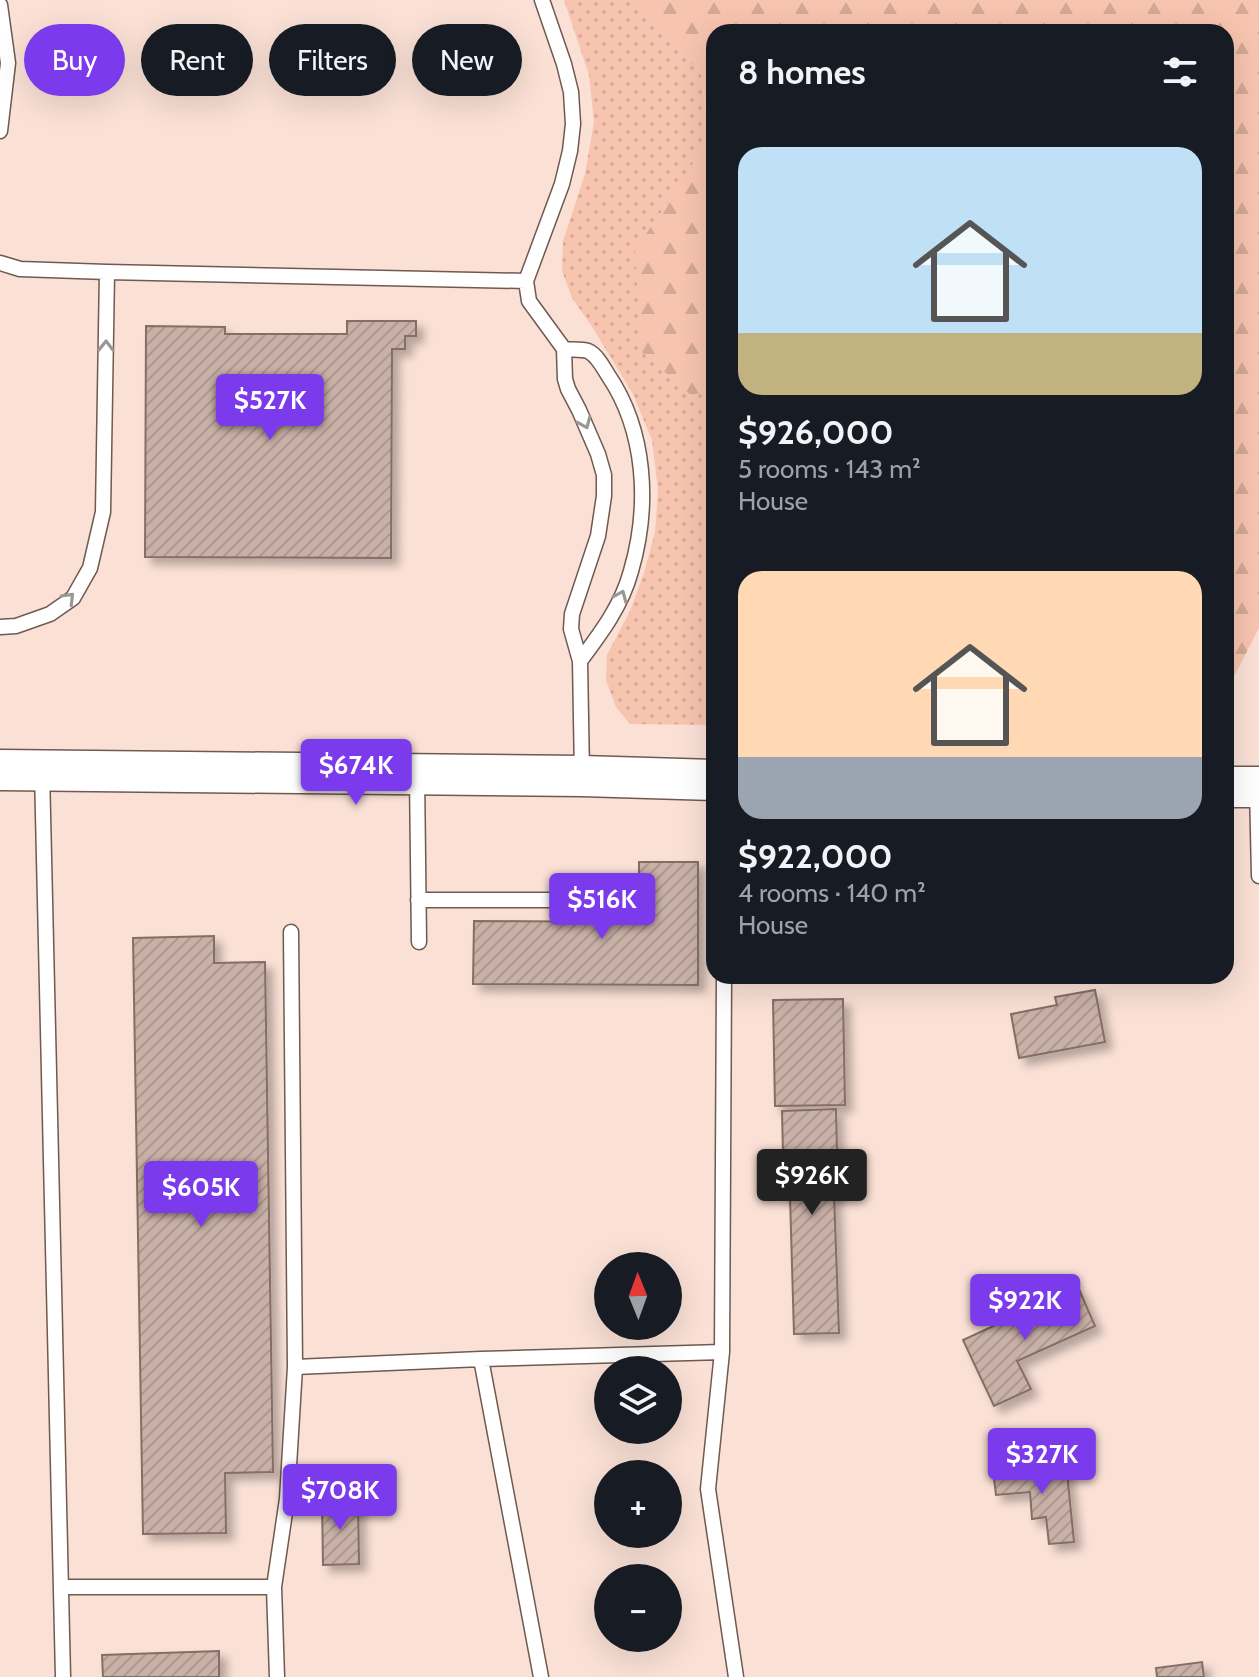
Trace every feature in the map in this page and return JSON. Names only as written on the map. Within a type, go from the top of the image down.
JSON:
[{"type":"main road","points":[[0,770],[706,780]]},
{"type":"lane","points":[[542,0],[564,64],[571,92],[573,124],[562,184],[526,281],[529,301],[564,349],[568,389],[598,454],[604,475],[598,536],[572,614],[571,629],[580,661],[582,776]]},
{"type":"lane","points":[[0,5],[8,63],[0,131]]},
{"type":"lane","points":[[0,263],[20,269],[107,272],[526,281]]},
{"type":"lane","points":[[0,627],[16,626],[50,614],[73,598],[90,568],[103,512],[107,272]]},
{"type":"lane","points":[[564,349],[587,351],[595,355],[615,386],[631,421],[642,484],[639,532],[630,574],[614,614],[580,661]]},
{"type":"lane","points":[[42,771],[63,1677]]},
{"type":"lane","points":[[417,775],[419,942]]},
{"type":"lane","points":[[1247,787],[1259,876]]},
{"type":"lane","points":[[418,900],[624,900]]},
{"type":"lane","points":[[277,1677],[274,1587],[287,1499],[295,1367],[291,932]]},
{"type":"lane","points":[[724,984],[722,1352],[708,1489],[736,1677]]},
{"type":"lane","points":[[295,1367],[722,1352]]},
{"type":"lane","points":[[481,1359],[541,1677]]},
{"type":"lane","points":[[62,1587],[274,1587]]},
{"type":"green space","points":[[564,0],[632,0],[701,73],[706,141],[687,174],[691,394],[706,391],[706,725],[630,724],[616,707],[606,680],[607,655],[630,611],[644,573],[655,532],[658,491],[652,440],[633,394],[572,298],[562,271],[563,241],[585,174],[594,122],[589,75]]},
{"type":"green space","points":[[632,0],[1259,0],[1259,628],[1234,676],[1234,24],[706,24],[706,112],[701,73]]},
{"type":"green space","points":[[706,140],[706,392],[691,395],[641,351],[635,250]]},
{"type":"building","points":[[347,321],[416,321],[416,336],[405,336],[405,349],[392,349],[391,558],[145,557],[146,326],[225,327],[225,334],[347,334]]},
{"type":"building","points":[[639,862],[698,862],[698,985],[473,984],[474,921],[639,922]]},
{"type":"building","points":[[214,936],[214,963],[265,962],[273,1472],[225,1473],[226,1533],[143,1534],[133,938]]},
{"type":"building","points":[[1095,990],[1105,1042],[1019,1058],[1011,1014],[1057,1005],[1055,997]]},
{"type":"building","points":[[843,999],[845,1105],[775,1106],[773,1000]]},
{"type":"building","points":[[836,1109],[838,1194],[834,1194],[839,1333],[794,1334],[790,1197],[784,1197],[782,1111]]},
{"type":"building","points":[[1078,1287],[1095,1326],[1017,1361],[1031,1389],[994,1406],[963,1340]]},
{"type":"building","points":[[1066,1463],[1074,1542],[1049,1544],[1046,1517],[1032,1519],[1030,1492],[996,1495],[993,1470]]},
{"type":"building","points":[[358,1499],[359,1564],[323,1565],[322,1500]]},
{"type":"building","points":[[219,1651],[219,1677],[103,1677],[102,1655]]},
{"type":"building","points":[[1202,1662],[1204,1677],[1157,1677],[1156,1668]]}]
